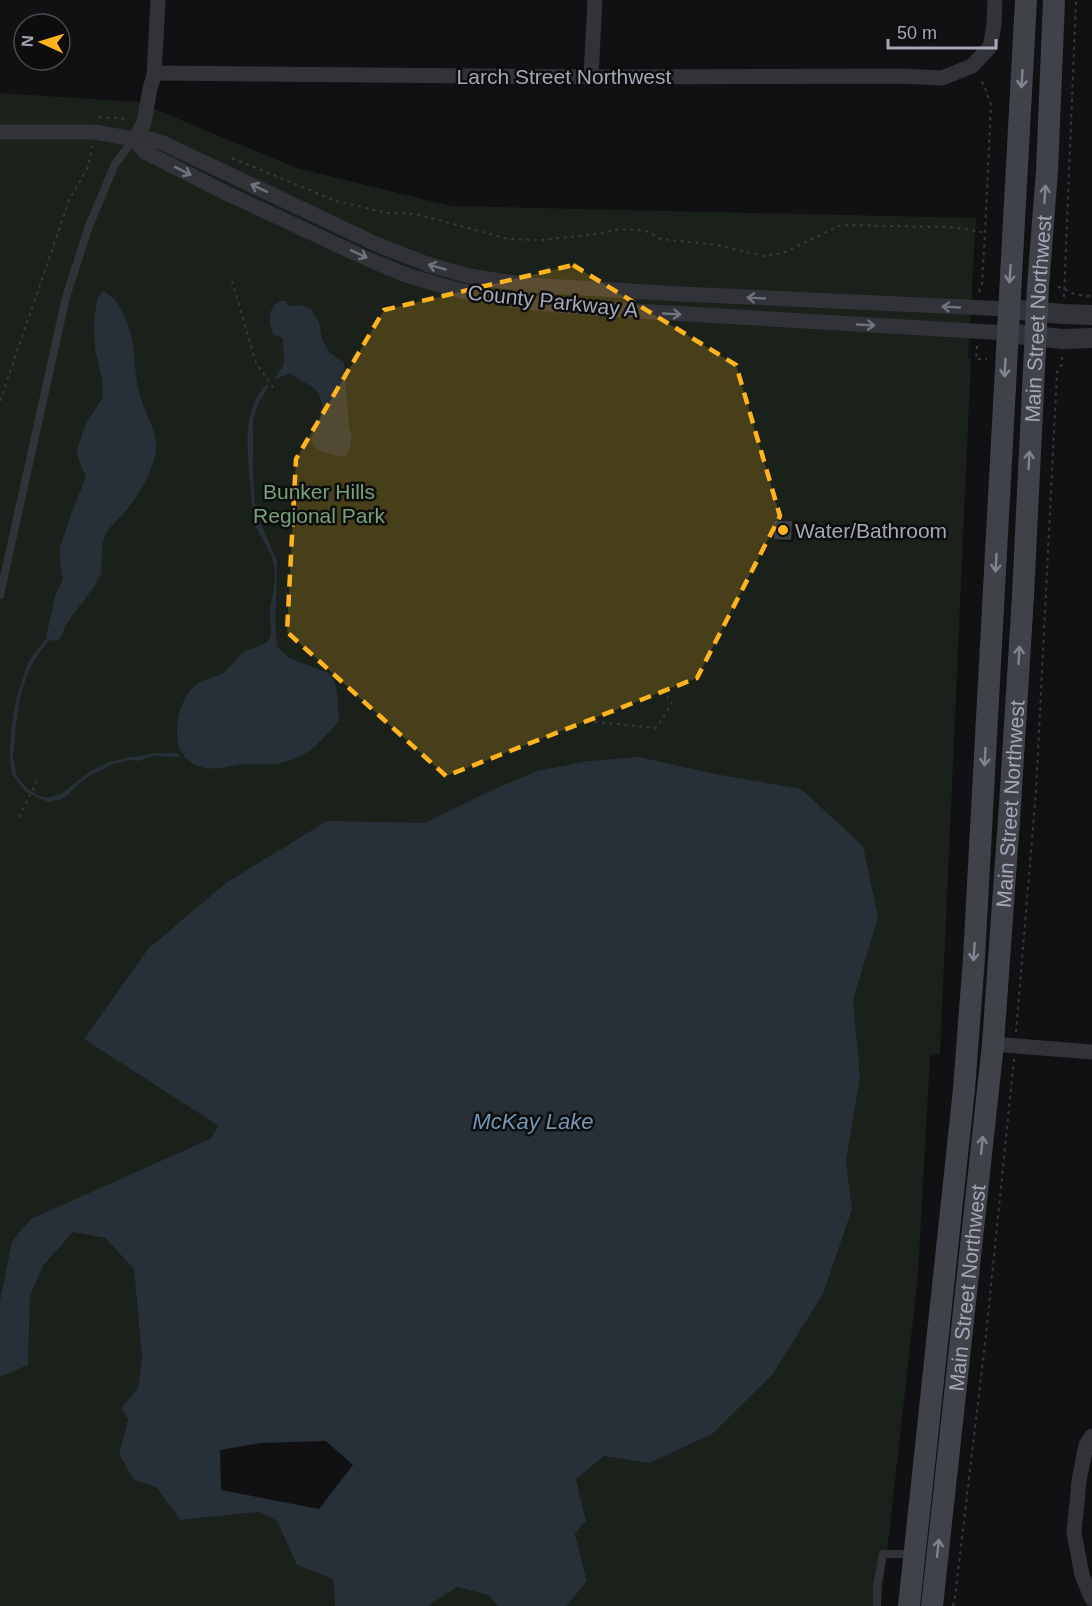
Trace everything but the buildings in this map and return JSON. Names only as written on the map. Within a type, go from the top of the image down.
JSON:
[{"type":"main road","name":"Main Street Northwest","points":[[909,1606],[964,1089],[974,958],[1026,0]]},
{"type":"main road","name":"Main Street Northwest","points":[[932,1606],[993,1044],[1012,782],[1035,337],[1047,171],[1054,0]]},
{"type":"street","points":[[134,139],[144,123],[154,73],[158,0]]},
{"type":"street","points":[[591,77],[595,0]]},
{"type":"street","points":[[972,66],[990,47],[995,0]]},
{"type":"street","name":"Larch Street Northwest","points":[[154,73],[942,78],[972,66]]},
{"type":"street","name":"County Parkway A","points":[[0,132],[94,132],[134,139],[150,139],[163,143],[376,244],[427,264],[469,276],[528,285],[1009,309]]},
{"type":"street","name":"County Parkway A","points":[[134,139],[146,152],[226,193],[372,261],[409,276],[461,291],[525,302],[602,309],[1007,333]]},
{"type":"street","points":[[1009,309],[1092,315]]},
{"type":"street","points":[[1007,333],[1063,339],[1092,338]]},
{"type":"street","points":[[993,1044],[1092,1052]]},
{"type":"street","points":[[1092,1436],[1086,1445],[1079,1481],[1074,1533],[1082,1575],[1092,1599]]},
{"type":"lane","points":[[0,595],[66,297],[89,226],[115,164],[134,139]]},
{"type":"lane","points":[[876,1606],[883,1554],[915,1554]]},
{"type":"path","points":[[1076,0],[1064,288],[1071,292],[1092,296]]},
{"type":"path","points":[[972,66],[984,85],[991,105],[982,283]]},
{"type":"path","points":[[0,401],[63,218],[87,167],[93,143]]},
{"type":"path","points":[[227,156],[336,201],[388,213],[416,214],[508,239],[542,240],[598,234],[620,229],[646,231],[661,239],[717,244],[763,256],[783,253],[841,225],[945,227],[986,233]]},
{"type":"path","points":[[232,281],[256,363],[274,389]]},
{"type":"path","points":[[1016,1032],[1036,791],[1057,372],[1062,363]]},
{"type":"path","points":[[587,721],[656,728],[672,704],[661,685]]},
{"type":"path","points":[[19,817],[37,782]]},
{"type":"path","points":[[953,1606],[986,1335],[1014,1067]]},
{"type":"highlighted area","points":[[573,265],[736,365],[780,516],[697,678],[446,776],[287,632],[296,459],[384,310]]},
{"type":"green space","name":"Bunker Hills Regional Park","points":[[0,93],[137,102],[297,168],[451,206],[976,218],[968,358],[971,359],[940,1054],[930,1056],[918,1275],[881,1606],[567,1606],[587,1581],[575,1534],[586,1521],[576,1479],[604,1456],[649,1463],[852,1209],[846,1161],[860,1077],[859,1067],[12,1241],[0,1300]]},
{"type":"green space","points":[[73,1232],[105,1238],[134,1269],[142,1359],[138,1388],[121,1408],[128,1420],[119,1454],[156,1487],[180,1520],[259,1512],[277,1521],[297,1565],[333,1579],[335,1606],[0,1606],[0,1377],[28,1365],[30,1296],[43,1266]]},
{"type":"green space","points":[[457,1587],[488,1595],[498,1606],[428,1606]]},
{"type":"water","points":[[104,291],[117,303],[129,326],[138,387],[156,441],[155,456],[137,496],[105,536],[101,572],[96,583],[68,622],[59,639],[49,640],[29,670],[21,693],[13,757],[17,777],[37,795],[47,798],[61,794],[89,772],[109,762],[154,753],[177,753],[181,757],[152,756],[138,761],[130,760],[111,765],[78,784],[68,795],[48,802],[26,792],[12,775],[11,729],[17,696],[29,661],[45,639],[48,640],[46,637],[56,593],[63,579],[60,547],[86,477],[77,449],[86,424],[103,397],[102,379],[95,349],[94,323],[97,299]]},
{"type":"water","points":[[280,301],[286,301],[289,306],[300,305],[310,308],[319,322],[322,340],[330,353],[344,362],[351,438],[351,445],[346,456],[322,452],[314,446],[310,439],[321,411],[317,391],[290,373],[274,380],[284,364],[283,339],[274,335],[270,316],[273,308]]},
{"type":"water","points":[[267,384],[269,387],[259,402],[253,420],[253,478],[256,513],[277,561],[275,616],[277,647],[289,658],[328,673],[335,683],[340,720],[312,749],[296,759],[275,764],[204,768],[187,759],[180,748],[177,724],[183,703],[196,685],[223,673],[243,653],[261,646],[271,634],[270,608],[275,576],[274,566],[252,517],[248,448],[251,413],[257,398]]},
{"type":"water","name":"McKay Lake","points":[[639,757],[715,774],[801,789],[863,846],[878,917],[853,1000],[860,1077],[846,1161],[852,1209],[823,1294],[772,1375],[712,1434],[649,1463],[604,1456],[576,1479],[586,1521],[575,1534],[587,1581],[567,1606],[498,1606],[488,1595],[457,1587],[428,1606],[335,1606],[333,1579],[297,1565],[277,1521],[259,1512],[180,1520],[156,1487],[134,1480],[119,1454],[128,1420],[121,1408],[138,1388],[142,1359],[134,1269],[105,1238],[73,1232],[43,1266],[30,1296],[28,1365],[0,1377],[0,1300],[12,1241],[31,1219],[210,1139],[219,1126],[84,1039],[148,949],[226,883],[327,821],[425,823],[537,771],[589,761]],"holes":[[[326,1441],[353,1465],[319,1509],[221,1490],[220,1450],[260,1443]]]},
{"type":"place","name":"Water/Bathroom","points":[[783,530]]}]
